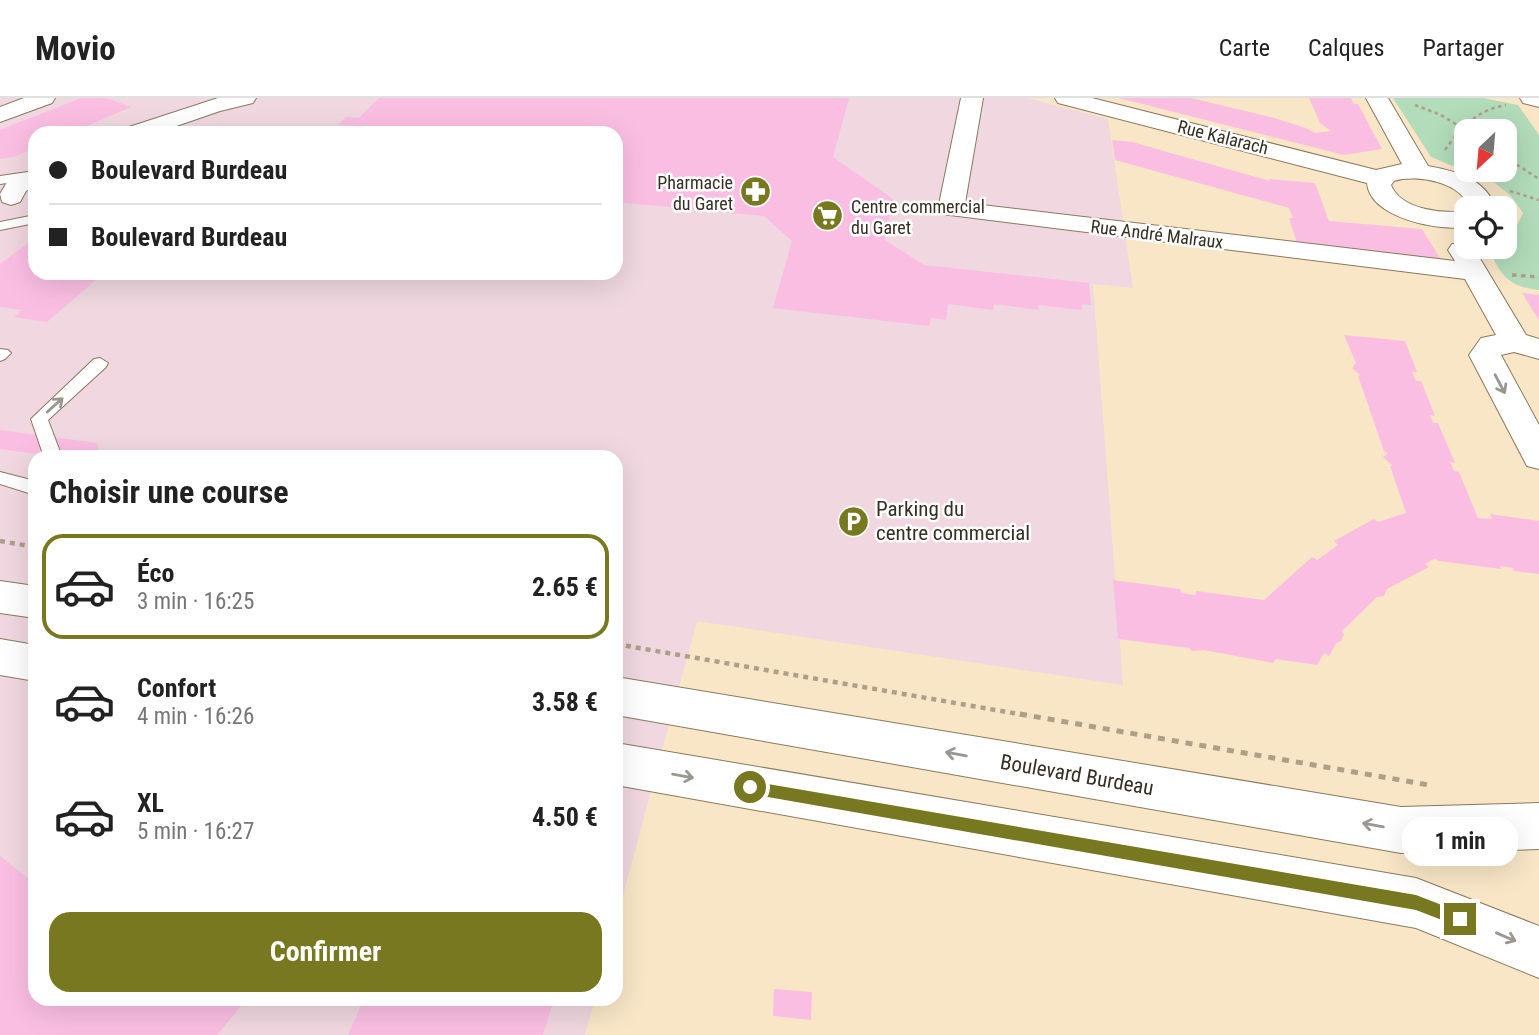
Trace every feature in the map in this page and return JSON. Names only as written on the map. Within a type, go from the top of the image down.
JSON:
[{"type":"street","points":[[0,115],[44,98]]},
{"type":"street","points":[[154,126],[245,98]]},
{"type":"street","points":[[175,126],[251,98]]},
{"type":"street","name":"Rue André Malraux","points":[[972,98],[951,209],[1475,272]]},
{"type":"street","name":"Rue Kalarach","points":[[1066,98],[1381,179]]},
{"type":"street","points":[[1377,98],[1419,172]]},
{"type":"street","points":[[1531,98],[1539,100]]},
{"type":"street","points":[[1454,219],[1398,207],[1380,192],[1378,185],[1381,179],[1395,172],[1419,172],[1436,175],[1467,187],[1478,196]]},
{"type":"street","points":[[14,202],[24,181],[28,179]]},
{"type":"street","points":[[1470,259],[1475,272],[1527,345]]},
{"type":"street","points":[[1527,345],[1492,345],[1485,355],[1539,457]]},
{"type":"street","points":[[0,597],[28,601]]},
{"type":"street","points":[[0,657],[28,662]]},
{"type":"street","name":"Boulevard Burdeau","points":[[623,697],[1401,830],[1539,826]]},
{"type":"street","points":[[623,765],[1416,903],[1539,952]]},
{"type":"lane","points":[[0,226],[14,202]]},
{"type":"lane","points":[[50,450],[39,419],[100,363]]},
{"type":"lane","points":[[0,478],[28,487]]},
{"type":"lane","points":[[0,484],[28,488]]},
{"type":"path","points":[[1408,102],[1454,123]]},
{"type":"path","points":[[1469,119],[1509,105]]},
{"type":"path","points":[[1517,165],[1539,179]]},
{"type":"path","points":[[1501,189],[1539,200]]},
{"type":"path","points":[[0,541],[28,546]]},
{"type":"path","points":[[623,645],[1437,786]]},
{"type":"shaded area","points":[[0,98],[1027,98],[1108,119],[1133,288],[1093,284],[1123,685],[697,621],[623,895],[623,450],[28,450],[28,1006],[593,1006],[585,1035],[0,1035]]},
{"type":"green space","points":[[1393,98],[1483,98],[1518,105],[1539,135],[1539,290],[1519,286],[1506,278],[1494,259],[1517,259],[1517,225],[1523,213],[1517,204],[1517,196],[1511,196],[1493,182],[1517,182],[1517,119],[1454,119],[1454,166],[1431,157]]},
{"type":"building","points":[[81,98],[106,98],[131,107],[86,126],[28,126],[28,151],[14,157],[0,159],[0,130]]},
{"type":"building","name":"Centre commercial du Garet","points":[[379,98],[849,98],[833,157],[893,199],[885,240],[924,265],[1089,283],[1091,305],[1082,304],[1082,310],[1038,305],[1039,310],[994,304],[993,310],[948,304],[946,320],[931,318],[929,326],[773,308],[792,241],[764,216],[623,203],[623,126],[338,125],[346,117],[359,118]]},
{"type":"building","points":[[1119,98],[1191,98],[1274,118],[1315,133],[1331,131],[1320,123],[1309,98],[1351,98],[1354,104],[1358,104],[1382,149],[1344,155]]},
{"type":"building","points":[[1112,140],[1132,142],[1270,181],[1269,179],[1315,183],[1329,221],[1422,229],[1443,263],[1398,258],[1396,253],[1297,243],[1289,218],[1293,218],[1289,208],[1115,160]]},
{"type":"building","points":[[28,243],[28,280],[96,280],[47,322],[14,317],[22,310],[0,307],[0,264]]},
{"type":"building","points":[[1522,293],[1539,295],[1539,320]]},
{"type":"building","points":[[1344,335],[1405,341],[1417,372],[1412,372],[1416,381],[1421,381],[1435,416],[1430,415],[1433,423],[1438,423],[1455,463],[1450,462],[1454,471],[1459,472],[1478,518],[1492,519],[1490,514],[1539,521],[1539,574],[1500,566],[1501,569],[1439,561],[1435,558],[1425,564],[1429,567],[1387,589],[1384,596],[1377,597],[1342,631],[1344,634],[1341,641],[1336,643],[1329,656],[1324,653],[1317,665],[1276,659],[1273,663],[1204,650],[1192,651],[1189,648],[1118,639],[1113,580],[1180,589],[1181,593],[1196,595],[1196,591],[1264,600],[1312,557],[1317,560],[1338,545],[1334,541],[1374,519],[1378,522],[1406,513],[1390,466],[1393,466],[1383,457],[1388,453],[1384,451],[1358,376],[1360,375],[1352,368],[1356,363]]},
{"type":"building","points":[[0,430],[97,443],[99,450],[28,450],[28,453],[0,449]]},
{"type":"building","points":[[0,856],[28,878],[28,1006],[241,1006],[217,1035],[0,1035]]},
{"type":"building","points":[[774,989],[812,992],[811,1020],[773,1016]]},
{"type":"building","points":[[361,1006],[552,1006],[543,1035],[348,1035]]},
{"type":"place","name":"Pharmacie du Garet","points":[[756,192]]},
{"type":"place","name":"Centre commercial du Garet","points":[[828,216]]},
{"type":"place","name":"Parking du centre commercial","points":[[853,521]]},
{"type":"route","points":[[750,787],[1416,903],[1460,919]]}]
